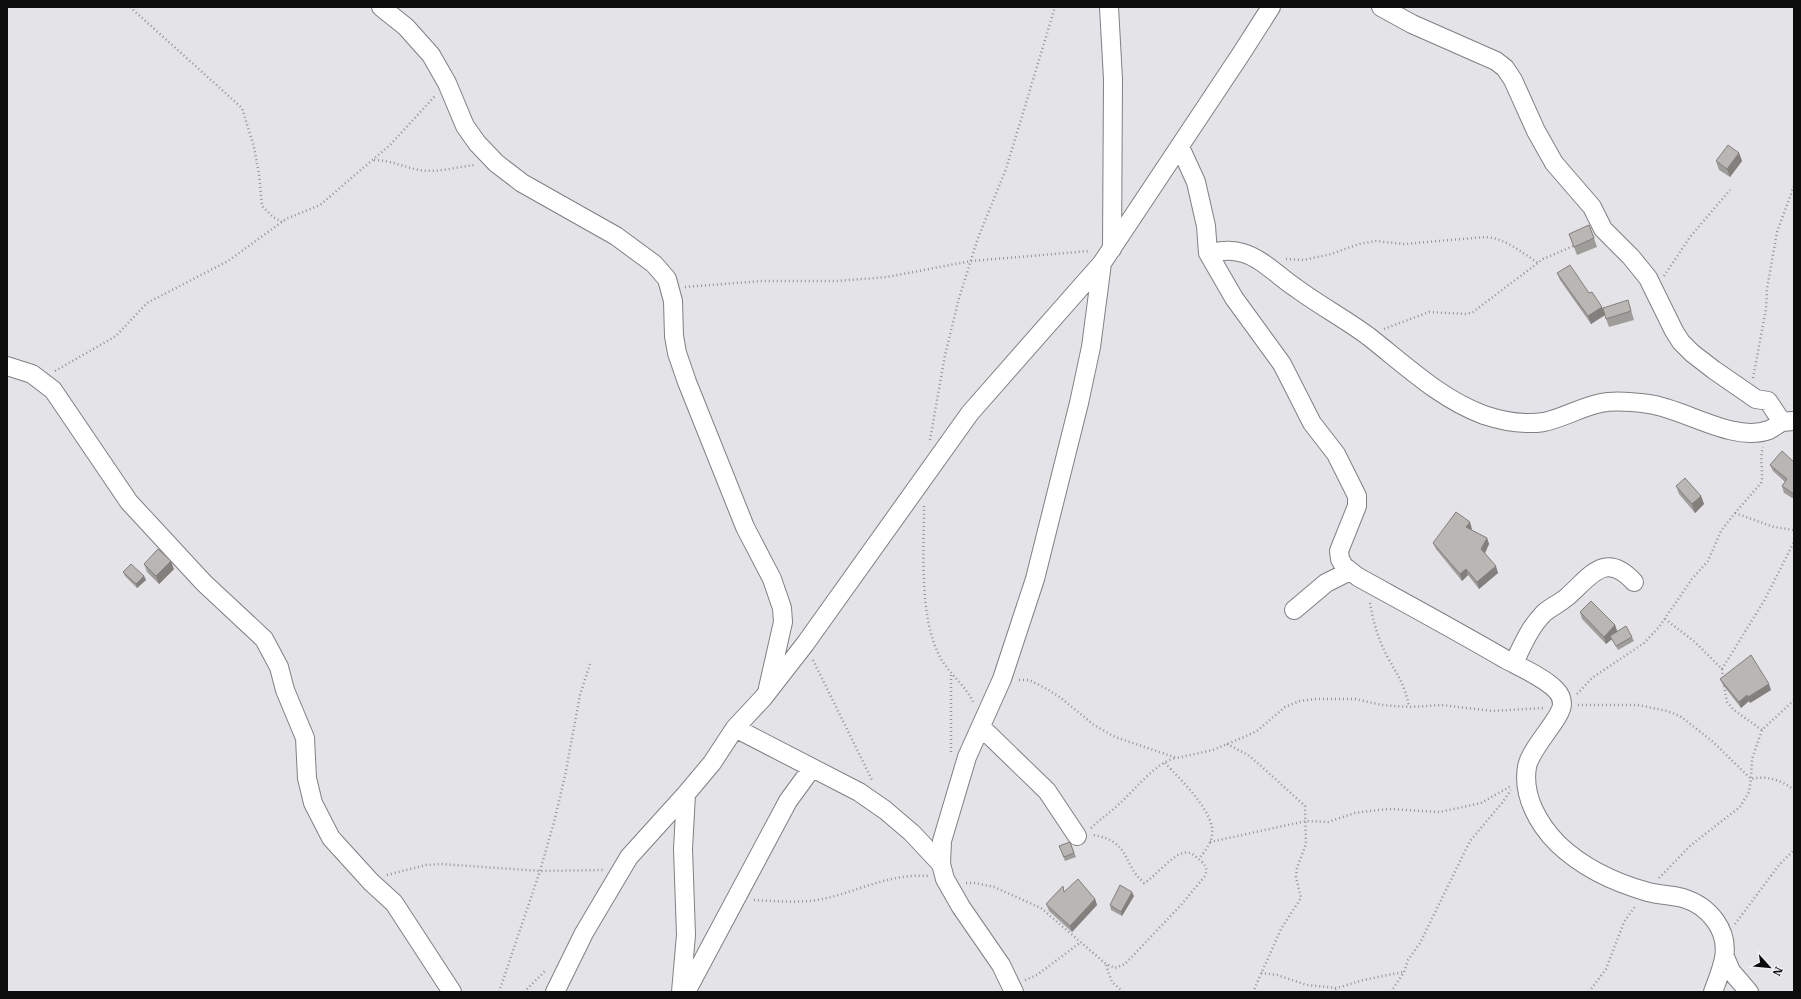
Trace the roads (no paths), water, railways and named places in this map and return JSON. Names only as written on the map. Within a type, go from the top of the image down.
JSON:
[{"type":"street","points":[[381,7],[406,27],[421,42],[447,83],[465,126],[477,142],[502,167],[522,182],[594,222],[658,267],[667,279],[671,288],[673,301],[674,336],[677,353],[687,382],[745,527],[772,579],[782,608],[783,622],[768,691]]},
{"type":"street","points":[[944,876],[942,842],[956,790],[967,757],[1002,679],[1035,579],[1091,347],[1107,256],[1113,79],[1109,7]]},
{"type":"street","points":[[555,992],[584,933],[629,857],[686,794],[712,762],[735,728],[768,691],[805,644],[970,413],[1107,256],[1271,7]]},
{"type":"street","points":[[1208,253],[1229,250],[1255,258],[1321,306],[1364,333],[1413,372],[1459,403],[1496,418],[1514,422],[1544,422],[1583,407],[1604,402],[1623,402],[1670,408],[1721,428],[1754,433],[1782,424],[1768,401],[1756,399],[1714,370],[1682,342],[1674,331],[1654,289],[1632,257],[1603,229],[1592,207],[1554,163],[1536,131],[1513,80],[1505,68],[1496,62],[1381,7]]},
{"type":"street","points":[[1180,147],[1196,182],[1206,226],[1208,253],[1234,298],[1282,364],[1312,423],[1336,454],[1357,496],[1357,506],[1339,551],[1340,559],[1354,574],[1514,663],[1555,689],[1566,706],[1541,738],[1527,767],[1527,785],[1530,801],[1536,815],[1557,843],[1575,857],[1609,878],[1648,892],[1683,898],[1698,904],[1713,918],[1724,940],[1725,957],[1731,970],[1748,992]]},
{"type":"street","points":[[7,366],[32,374],[54,390],[129,502],[204,583],[264,639],[279,667],[286,690],[305,738],[307,748],[307,778],[313,803],[331,838],[371,882],[394,903],[405,917],[452,992]]},
{"type":"street","points":[[1514,663],[1525,640],[1538,620],[1567,597],[1590,574],[1606,567],[1617,568],[1634,582]]},
{"type":"street","points":[[1294,610],[1326,583],[1354,574]]},
{"type":"street","points":[[982,726],[1047,791],[1081,835]]},
{"type":"street","points":[[735,728],[859,792],[885,810],[912,833],[944,876],[1001,965],[1012,989]]},
{"type":"street","points":[[686,992],[788,801],[812,768]]},
{"type":"street","points":[[682,992],[686,934],[683,849],[686,794]]},
{"type":"street","points":[[1712,992],[1725,957]]}]
